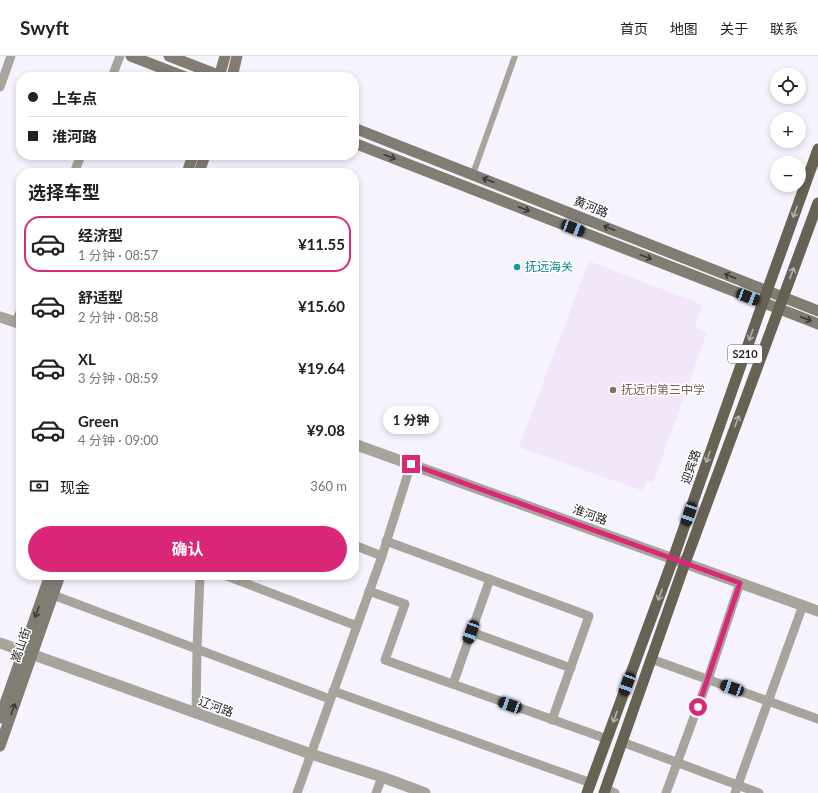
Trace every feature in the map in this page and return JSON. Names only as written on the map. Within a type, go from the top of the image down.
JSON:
[{"type":"main road","points":[[131,56],[172,72]]},
{"type":"main road","points":[[169,56],[209,72]]},
{"type":"main road","points":[[222,72],[225,56]]},
{"type":"main road","points":[[233,72],[237,56]]},
{"type":"main road","name":"黄河路","points":[[359,130],[818,311]]},
{"type":"main road","points":[[359,145],[818,324]]},
{"type":"main road","name":"迎宾路","points":[[589,788],[673,559],[818,149]]},
{"type":"main road","name":"S210","points":[[608,792],[622,742],[685,563],[818,203]]},
{"type":"main road","name":"嵩山街","points":[[0,746],[49,580]]},
{"type":"main road","name":"嵩山街","points":[[0,718],[58,580]]},
{"type":"street","points":[[0,87],[11,56]]},
{"type":"street","points":[[114,72],[120,56]]},
{"type":"street","points":[[473,174],[515,56]]},
{"type":"street","points":[[0,317],[16,322]]},
{"type":"street","name":"淮河路","points":[[359,446],[818,611]]},
{"type":"street","points":[[297,793],[382,556],[411,464]]},
{"type":"street","points":[[386,541],[589,616],[552,720]]},
{"type":"street","points":[[359,547],[382,556]]},
{"type":"street","points":[[453,684],[490,579]]},
{"type":"street","points":[[196,714],[200,580]]},
{"type":"street","points":[[237,580],[357,626]]},
{"type":"street","points":[[666,793],[708,679],[740,583]]},
{"type":"street","points":[[369,590],[405,604],[385,660],[607,739]]},
{"type":"street","points":[[53,595],[589,788]]},
{"type":"street","points":[[736,789],[803,605]]},
{"type":"street","points":[[471,632],[571,668]]},
{"type":"street","name":"辽河路","points":[[0,643],[196,714],[425,793]]},
{"type":"street","points":[[651,659],[818,719]]},
{"type":"street","points":[[622,742],[677,762],[736,789],[759,793]]},
{"type":"street","points":[[376,793],[382,777]]},
{"type":"shaded area","name":"抚远市第三中学","points":[[589,261],[703,305],[695,327],[707,332],[653,483],[647,481],[643,491],[519,447]]},
{"type":"place","name":"抚远海关","points":[[517,267]]},
{"type":"place","name":"抚远市第三中学","points":[[613,390]]},
{"type":"route","points":[[411,464],[740,583],[698,707]]}]
